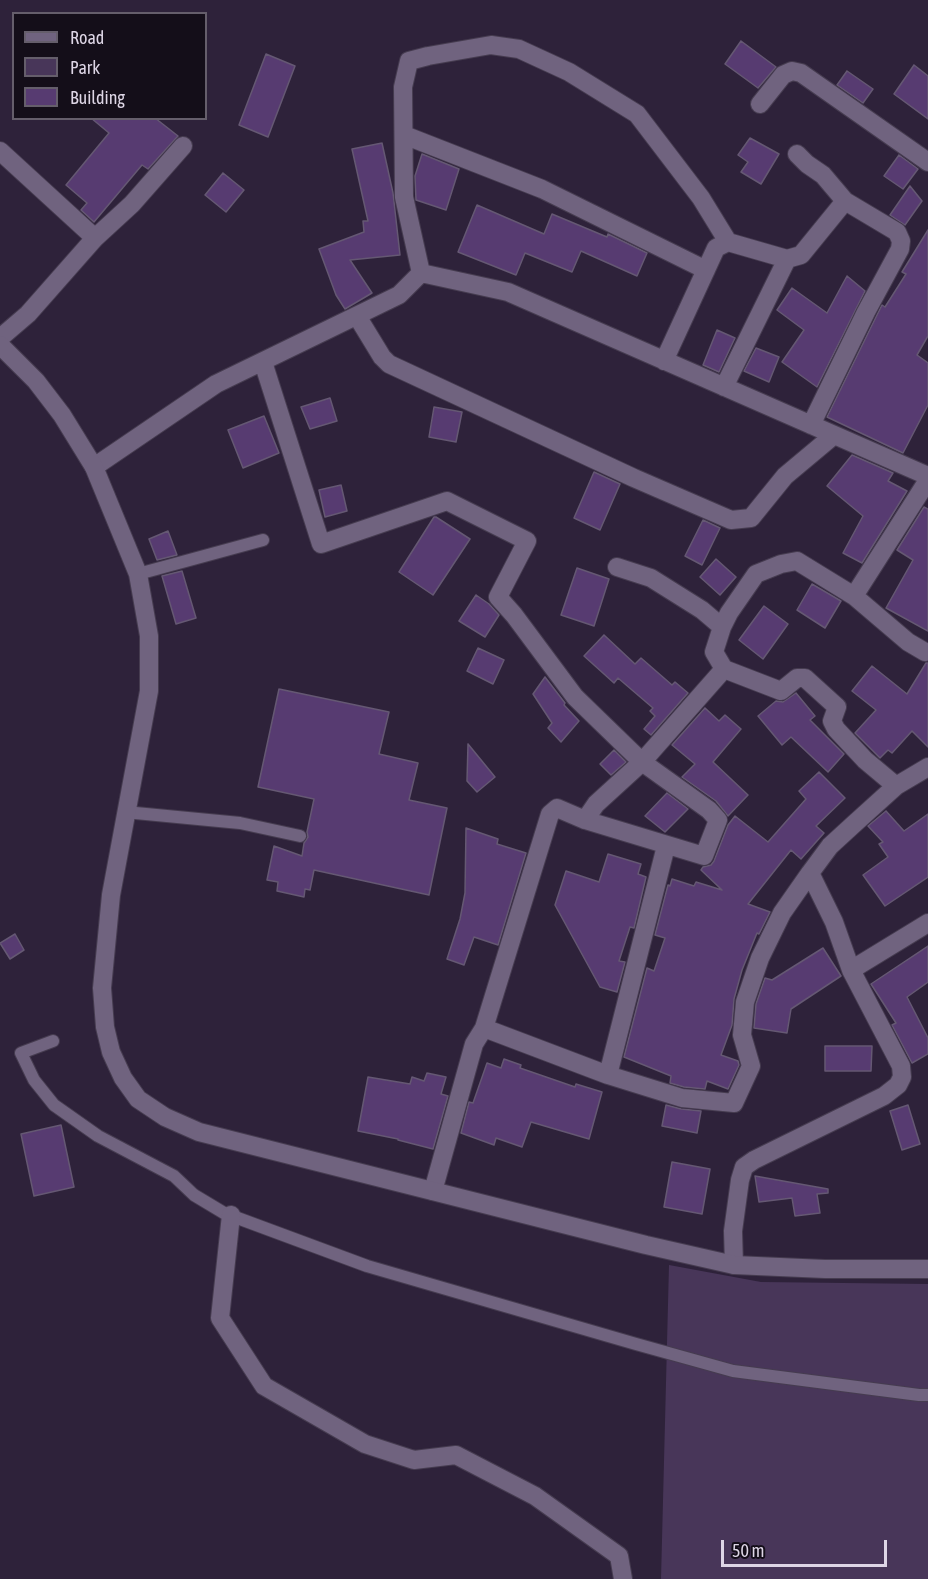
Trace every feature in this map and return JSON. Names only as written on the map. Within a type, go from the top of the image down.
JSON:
[{"type":"street","points":[[421,273],[404,197],[403,87],[409,61],[491,45],[519,49],[569,72],[637,114],[701,198],[728,242],[787,259],[801,255],[845,201]]},
{"type":"street","points":[[760,104],[783,75],[792,71],[801,73],[928,162]]},
{"type":"street","points":[[404,135],[542,189],[706,270]]},
{"type":"street","points":[[0,338],[28,314],[95,238],[132,204],[183,146]]},
{"type":"street","points":[[0,151],[95,238]]},
{"type":"street","points":[[797,154],[807,165],[823,175],[845,201],[897,232],[901,242],[900,249],[866,312],[812,425]]},
{"type":"street","points":[[664,361],[716,248],[728,242]]},
{"type":"street","points":[[724,387],[787,259]]},
{"type":"street","points":[[94,467],[216,384],[399,295],[421,273]]},
{"type":"street","points":[[421,273],[508,292],[928,478],[854,596]]},
{"type":"street","points":[[357,316],[382,357],[390,364],[634,478],[731,520],[751,518],[785,476],[834,435]]},
{"type":"street","points":[[0,345],[36,381],[62,415],[94,467],[138,574],[149,636],[150,691],[125,812],[111,895],[102,988],[105,1027],[111,1052],[123,1078],[138,1099],[165,1117],[199,1132],[646,1245],[734,1265],[825,1269],[928,1269]]},
{"type":"street","points":[[263,362],[321,543],[447,501],[527,541],[498,597],[575,697],[642,762],[709,810],[718,820],[704,856],[585,820],[557,808],[550,814],[484,1028],[474,1044],[433,1191]]},
{"type":"street","points":[[896,786],[865,760],[836,729],[832,721],[837,707],[805,678],[797,678],[781,691],[724,669],[714,652],[729,614],[756,574],[785,562],[797,561],[854,596],[908,642],[925,652]]},
{"type":"street","points":[[616,567],[651,578],[702,610],[722,627]]},
{"type":"street","points":[[585,820],[596,804],[642,762],[724,669]]},
{"type":"street","points":[[484,1028],[608,1075],[682,1098],[734,1103],[751,1065],[742,1035],[745,1002],[760,958],[782,913],[830,846],[896,786],[928,767]]},
{"type":"street","points":[[608,1075],[666,846]]},
{"type":"street","points":[[734,1265],[733,1231],[744,1167],[884,1096],[898,1085],[902,1077],[901,1066],[851,970],[834,922],[810,873]]},
{"type":"street","points":[[851,970],[928,923]]},
{"type":"street","points":[[231,1215],[220,1318],[264,1386],[365,1444],[414,1460],[456,1455],[535,1496],[619,1556],[623,1579]]},
{"type":"lane","points":[[138,574],[263,540]]},
{"type":"lane","points":[[125,812],[240,823],[300,836]]},
{"type":"lane","points":[[53,1041],[21,1053],[34,1080],[54,1106],[98,1136],[174,1176],[194,1195],[231,1215],[367,1266],[733,1371],[928,1395]]},
{"type":"green space","points":[[669,1265],[761,1282],[928,1284],[928,1579],[661,1579]]},
{"type":"building","points":[[741,41],[776,67],[758,88],[725,64]]},
{"type":"building","points":[[266,54],[295,66],[268,137],[239,125]]},
{"type":"building","points":[[914,65],[928,76],[928,119],[894,94]]},
{"type":"building","points":[[847,71],[873,89],[863,103],[837,85]]},
{"type":"building","points":[[93,120],[158,120],[178,136],[148,169],[142,165],[94,222],[81,210],[87,203],[66,185],[109,133]]},
{"type":"building","points":[[750,138],[779,154],[761,184],[741,172],[748,162],[738,155]]},
{"type":"building","points":[[382,143],[393,193],[400,255],[350,260],[372,293],[345,309],[336,295],[319,249],[364,232],[363,221],[368,221],[352,149]]},
{"type":"building","points":[[422,154],[459,169],[446,210],[416,200],[415,176]]},
{"type":"building","points":[[899,155],[918,169],[903,189],[884,176]]},
{"type":"building","points":[[223,173],[244,190],[226,212],[205,195]]},
{"type":"building","points":[[910,186],[922,201],[905,225],[890,215]]},
{"type":"building","points":[[477,205],[544,234],[552,214],[607,237],[608,234],[647,253],[637,276],[581,251],[572,272],[525,253],[516,275],[458,252]]},
{"type":"building","points":[[928,230],[928,336],[917,355],[928,363],[928,405],[903,453],[827,417],[882,305],[885,307],[906,274],[902,272]]},
{"type":"building","points":[[847,276],[865,291],[817,387],[782,362],[804,330],[777,310],[792,288],[827,313]]},
{"type":"building","points":[[717,330],[735,338],[719,372],[703,365]]},
{"type":"building","points":[[756,348],[779,357],[769,382],[744,371]]},
{"type":"building","points":[[330,398],[337,421],[310,429],[301,407]]},
{"type":"building","points":[[434,407],[462,412],[456,442],[429,437]]},
{"type":"building","points":[[264,416],[279,453],[243,468],[228,430]]},
{"type":"building","points":[[852,455],[893,473],[888,481],[907,491],[862,563],[843,553],[863,516],[827,486]]},
{"type":"building","points":[[594,472],[620,484],[600,530],[574,518]]},
{"type":"building","points":[[341,485],[347,511],[325,517],[319,490]]},
{"type":"building","points":[[924,507],[928,509],[928,631],[886,608],[913,560],[897,550]]},
{"type":"building","points":[[434,517],[470,539],[433,595],[399,572]]},
{"type":"building","points":[[703,520],[720,528],[702,565],[685,556]]},
{"type":"building","points":[[168,531],[177,555],[157,560],[149,539]]},
{"type":"building","points":[[716,559],[736,577],[720,595],[700,577]]},
{"type":"building","points":[[577,568],[609,579],[594,626],[561,615]]},
{"type":"building","points":[[182,571],[196,618],[176,624],[162,576]]},
{"type":"building","points":[[812,584],[841,601],[825,628],[797,610]]},
{"type":"building","points":[[476,595],[499,615],[485,637],[459,621]]},
{"type":"building","points":[[764,606],[788,624],[763,659],[739,640]]},
{"type":"building","points":[[604,635],[635,664],[641,658],[672,685],[675,682],[688,693],[651,735],[644,729],[655,716],[650,711],[653,708],[618,678],[614,683],[584,656]]},
{"type":"building","points":[[478,648],[504,660],[493,684],[467,671]]},
{"type":"building","points":[[928,663],[928,747],[912,731],[892,753],[888,750],[880,758],[855,733],[876,710],[852,691],[872,666],[907,694]]},
{"type":"building","points":[[545,677],[565,703],[564,705],[579,721],[561,742],[548,728],[552,723],[533,694]]},
{"type":"building","points":[[279,689],[389,712],[379,754],[418,763],[409,800],[447,808],[429,895],[314,870],[310,890],[305,889],[304,897],[277,891],[278,882],[267,880],[274,846],[302,856],[304,843],[308,837],[314,799],[258,787]]},
{"type":"building","points":[[796,693],[815,716],[810,720],[844,754],[828,772],[791,737],[782,745],[758,716],[776,701],[783,702]]},
{"type":"building","points":[[705,708],[719,721],[725,715],[741,729],[713,762],[748,795],[728,816],[716,801],[682,777],[695,764],[672,745]]},
{"type":"building","points":[[468,744],[495,777],[477,792],[467,781]]},
{"type":"building","points":[[614,750],[626,762],[611,775],[600,764]]},
{"type":"building","points":[[819,772],[845,798],[816,826],[824,833],[801,859],[791,850],[748,904],[770,912],[759,934],[757,933],[742,970],[734,999],[732,1025],[721,1055],[738,1061],[739,1065],[728,1089],[707,1081],[705,1089],[670,1083],[671,1076],[624,1057],[647,968],[654,971],[665,938],[655,935],[668,885],[670,886],[672,879],[694,886],[696,882],[722,890],[701,870],[714,861],[728,825],[735,816],[768,842],[806,799],[799,791]]},
{"type":"building","points":[[667,793],[688,809],[665,832],[645,816]]},
{"type":"building","points":[[886,811],[904,831],[928,814],[928,877],[885,906],[863,875],[888,857],[879,844],[883,842],[868,826]]},
{"type":"building","points":[[466,828],[498,839],[497,844],[526,853],[498,945],[474,937],[464,965],[447,959],[460,919],[465,893]]},
{"type":"building","points":[[608,854],[641,864],[638,874],[646,877],[634,928],[630,927],[619,961],[625,962],[617,992],[600,987],[555,905],[566,871],[599,882]]},
{"type":"building","points":[[15,934],[24,950],[10,959],[0,943]]},
{"type":"building","points":[[928,946],[928,982],[907,997],[928,1038],[928,1054],[912,1063],[892,1025],[896,1023],[871,984]]},
{"type":"building","points":[[823,948],[841,976],[791,1009],[787,1033],[754,1028],[756,1004],[765,978],[772,980]]},
{"type":"building","points":[[825,1046],[872,1046],[871,1071],[825,1071]]},
{"type":"building","points":[[504,1059],[521,1065],[520,1068],[575,1087],[576,1084],[602,1092],[589,1139],[531,1122],[522,1147],[496,1138],[494,1145],[461,1133],[469,1102],[473,1103],[487,1063],[501,1068]]},
{"type":"building","points":[[427,1073],[446,1077],[441,1094],[448,1096],[433,1149],[358,1131],[368,1077],[410,1084],[412,1077],[424,1081]]},
{"type":"building","points":[[666,1105],[701,1111],[697,1133],[662,1126]]},
{"type":"building","points":[[908,1105],[920,1144],[902,1150],[890,1111]]},
{"type":"building","points":[[61,1125],[74,1187],[34,1196],[21,1134]]},
{"type":"building","points":[[672,1162],[710,1169],[702,1214],[664,1207]]},
{"type":"building","points":[[755,1176],[828,1189],[828,1193],[817,1194],[820,1213],[795,1216],[792,1198],[759,1202]]}]
